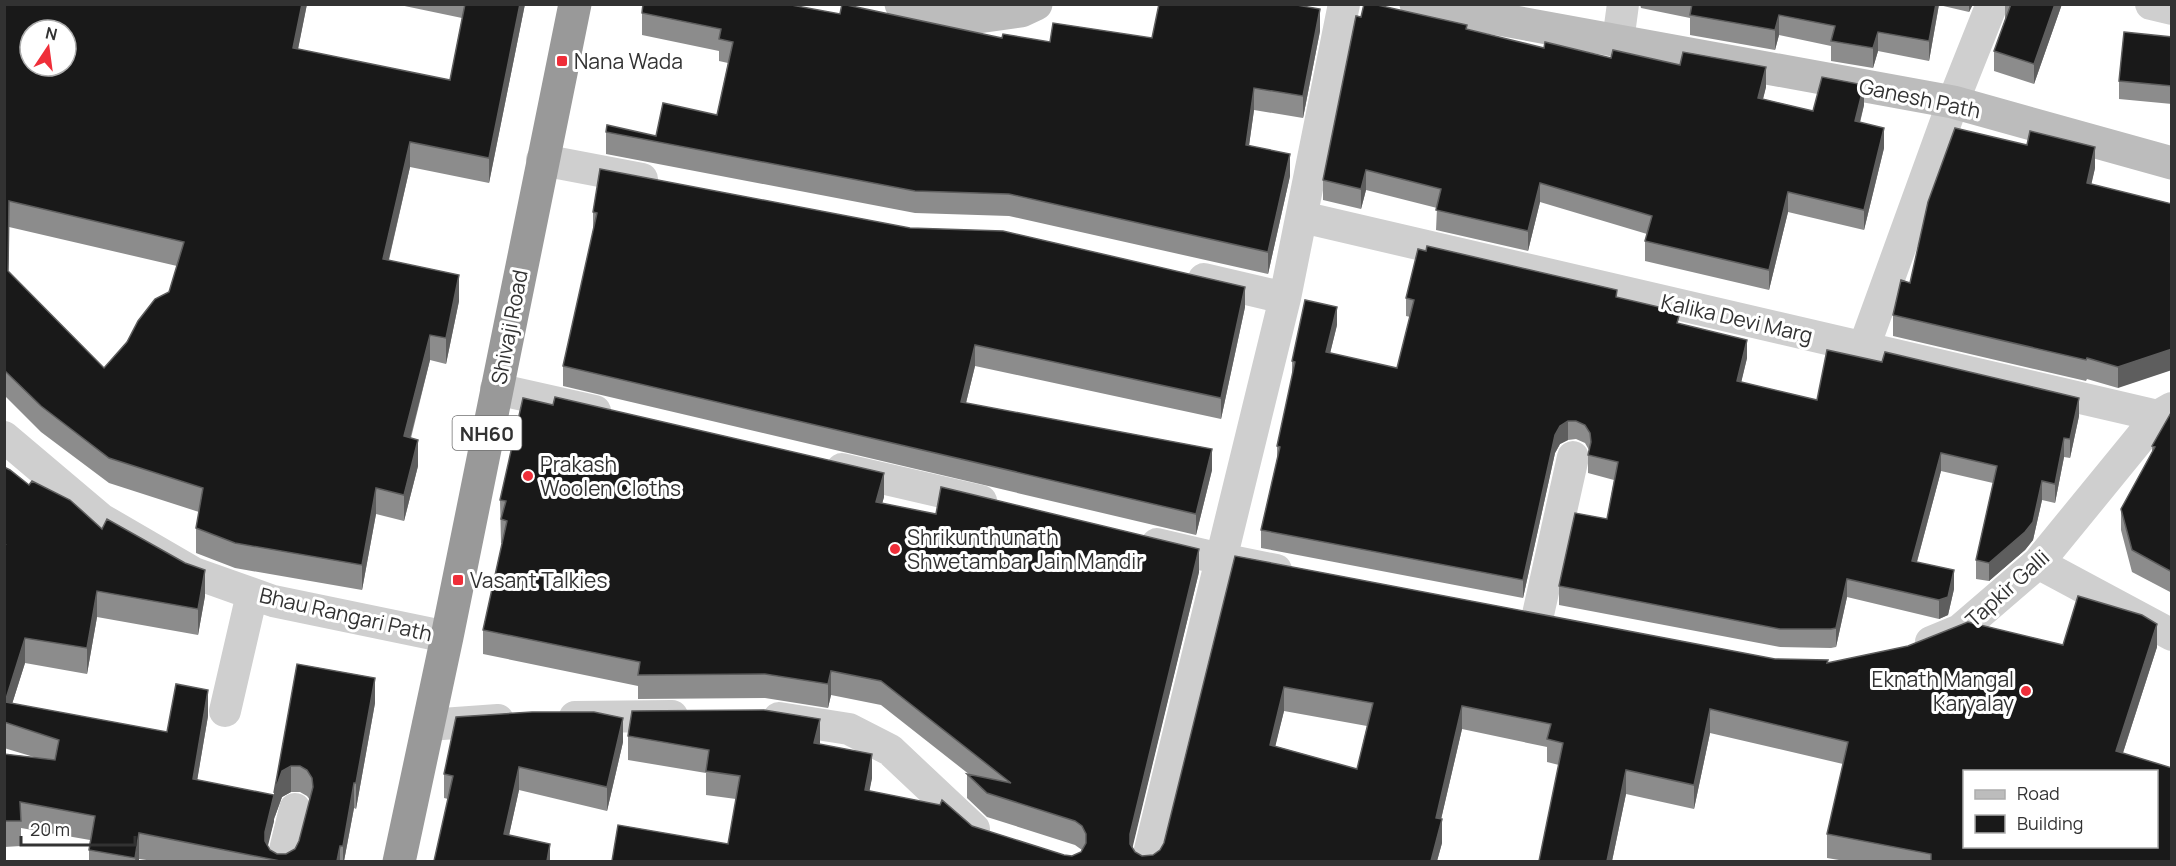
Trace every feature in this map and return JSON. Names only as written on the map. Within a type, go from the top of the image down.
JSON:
[{"type":"highway","name":"Shivaji Road","points":[[399,861],[447,637],[575,4]]},
{"type":"street","points":[[901,4],[964,19],[1021,11],[1036,4]]},
{"type":"street","points":[[1147,861],[1285,298],[1344,4]]},
{"type":"street","name":"Ganesh Path","points":[[1416,4],[1953,102],[2172,163]]},
{"type":"street","points":[[1618,41],[1623,4]]},
{"type":"street","points":[[1864,347],[1953,102],[1992,4]]},
{"type":"street","points":[[2151,4],[2172,9]]},
{"type":"street","points":[[543,160],[668,184]]},
{"type":"street","name":"Kalika Devi Marg","points":[[1302,217],[1864,347],[2165,412]]},
{"type":"street","points":[[1172,272],[1285,298]]},
{"type":"street","points":[[496,390],[621,417]]},
{"type":"street","name":"Tapkir Galli","points":[[1902,653],[1960,630],[2038,563],[2165,412]]},
{"type":"street","name":"Bhau Rangari Path","points":[[4,437],[101,519],[194,573],[273,601],[447,637]]},
{"type":"street","points":[[1569,625],[1525,617],[1573,457]]},
{"type":"street","points":[[819,463],[1004,507]]},
{"type":"street","points":[[1130,537],[1221,559],[1303,575]]},
{"type":"street","points":[[2038,563],[2172,635]]},
{"type":"street","points":[[225,711],[252,594]]},
{"type":"street","points":[[428,725],[537,718],[705,716]]},
{"type":"street","points":[[753,716],[849,729],[890,750],[978,833],[998,839]]},
{"type":"street","points":[[282,861],[295,809]]},
{"type":"building","points":[[4,4],[302,4],[293,48],[450,80],[465,4],[520,4],[489,158],[410,142],[383,259],[459,275],[446,338],[430,335],[404,436],[418,440],[404,495],[376,488],[362,565],[235,543],[196,528],[203,488],[109,458],[41,406],[4,370]],"holes":[[[9,201],[184,242],[169,292],[155,299],[138,321],[127,342],[104,368],[8,271]]]},
{"type":"building","points":[[643,4],[786,4],[840,14],[842,4],[1002,38],[1003,34],[1050,42],[1053,23],[1152,38],[1159,4],[1291,4],[1320,9],[1303,96],[1254,88],[1246,145],[1290,154],[1268,252],[1009,194],[915,191],[606,132],[607,125],[656,136],[663,103],[717,115],[733,42],[719,39],[721,29],[642,13]]},
{"type":"building","points":[[1364,4],[1467,25],[1466,29],[1544,48],[1545,42],[1611,58],[1613,50],[1680,65],[1683,52],[1766,67],[1758,98],[1813,111],[1822,77],[1864,85],[1855,121],[1884,128],[1864,210],[1788,192],[1769,270],[1645,241],[1652,216],[1540,183],[1528,231],[1436,210],[1441,189],[1366,170],[1361,189],[1323,180],[1356,16],[1361,17]]},
{"type":"building","points":[[1692,4],[1936,4],[1929,41],[1878,32],[1873,48],[1831,41],[1835,26],[1779,15],[1775,30],[1690,15]]},
{"type":"building","points":[[2011,4],[2055,4],[2034,64],[1994,51]]},
{"type":"building","points":[[2124,32],[2172,37],[2172,86],[2119,81]]},
{"type":"building","points":[[1955,128],[2027,145],[2030,131],[2095,147],[2087,183],[2172,204],[2172,349],[2118,367],[1893,315],[1901,280],[1910,283],[1928,202]]},
{"type":"building","points":[[600,169],[910,228],[1003,231],[1245,287],[1221,398],[975,345],[961,402],[1212,449],[1196,514],[563,366],[597,213],[593,212]]},
{"type":"building","points":[[1427,246],[1617,290],[1616,297],[1680,312],[1677,323],[1747,340],[1737,381],[1817,400],[1827,350],[1882,362],[1885,352],[2079,398],[2070,439],[2064,438],[2055,484],[2042,481],[2033,522],[2025,532],[1989,563],[1976,560],[1997,466],[1941,453],[1912,561],[1954,570],[1948,597],[1939,600],[1847,579],[1836,628],[1831,629],[1780,629],[1559,586],[1575,513],[1607,519],[1618,462],[1588,455],[1591,442],[1590,433],[1585,425],[1576,421],[1568,421],[1560,426],[1555,435],[1523,580],[1261,530],[1280,447],[1277,446],[1295,362],[1292,361],[1305,300],[1337,307],[1326,352],[1397,368],[1414,300],[1406,298],[1418,249],[1426,251]]},
{"type":"building","points":[[555,397],[884,473],[876,502],[936,514],[941,487],[1199,549],[1130,834],[1130,844],[1135,852],[1142,856],[1153,855],[1164,843],[1235,556],[1775,659],[1828,660],[1827,663],[1908,646],[1968,622],[2063,645],[2078,596],[2142,615],[2157,624],[2116,751],[2172,768],[2172,861],[1931,861],[1931,854],[1827,834],[1848,742],[1710,709],[1694,785],[1626,770],[1607,861],[1539,861],[1563,743],[1547,739],[1551,724],[1462,706],[1436,818],[1442,819],[1431,861],[612,861],[618,825],[728,844],[740,776],[706,771],[709,750],[628,736],[632,711],[764,710],[820,719],[814,743],[872,754],[865,790],[940,805],[942,800],[972,826],[1064,855],[1072,856],[1081,852],[1086,843],[1086,834],[1082,826],[1075,821],[987,793],[967,774],[1011,783],[881,681],[831,671],[828,684],[765,674],[638,675],[640,662],[483,630],[507,521],[501,519],[506,501],[500,500],[523,398],[553,405]],"holes":[[[1284,687],[1373,703],[1357,769],[1270,745]]]},
{"type":"building","points":[[2172,411],[2172,572],[2132,550],[2121,509]]},
{"type":"building","points":[[4,467],[29,485],[32,481],[70,500],[102,529],[107,519],[185,563],[205,570],[198,609],[97,591],[87,648],[25,638],[5,702],[167,732],[176,684],[208,690],[193,779],[274,795],[265,841],[270,850],[277,854],[286,854],[295,849],[299,841],[313,787],[312,778],[307,770],[300,766],[291,766],[282,771],[274,793],[297,664],[375,678],[343,846],[340,846],[337,861],[280,861],[139,833],[135,858],[89,850],[95,816],[20,802],[21,821],[4,821],[4,754],[55,760],[59,740],[4,722],[4,544],[6,545],[4,543]]},
{"type":"building","points":[[532,712],[594,712],[623,718],[607,787],[519,767],[504,834],[550,844],[547,861],[434,861],[453,776],[444,774],[456,717]]},
{"type":"place","name":"Nana Wada","points":[[562,61]]},
{"type":"place","name":"Prakash Woolen Cloths","points":[[528,476]]},
{"type":"place","name":"Shrikunthunath Shwetambar Jain Mandir","points":[[895,549]]},
{"type":"place","name":"Vasant Talkies","points":[[458,580]]},
{"type":"place","name":"Eknath Mangal Karyalay","points":[[2026,691]]}]
